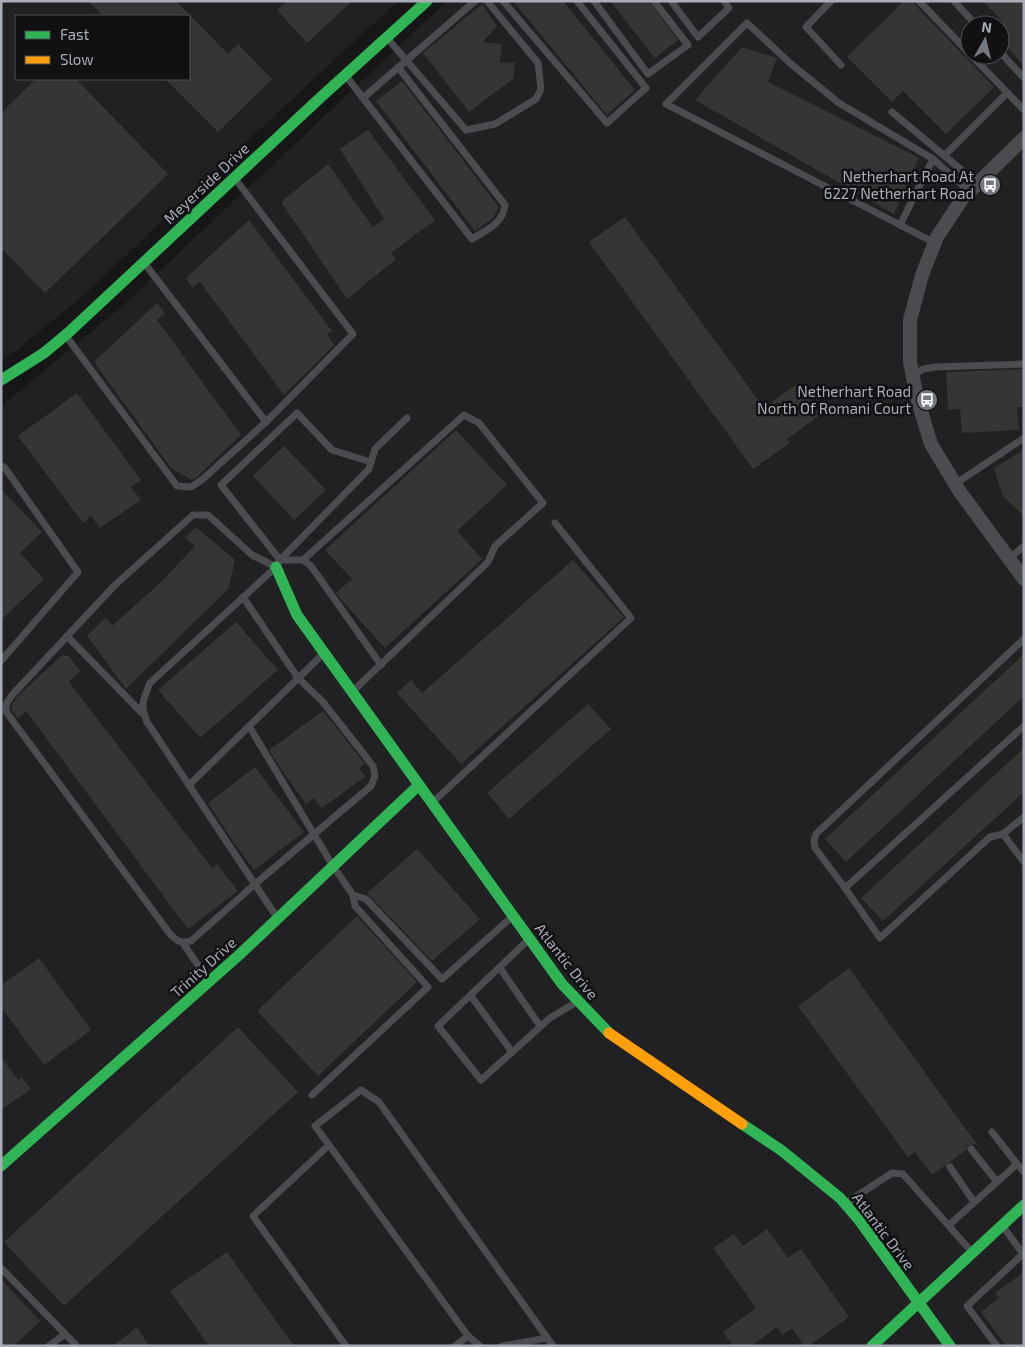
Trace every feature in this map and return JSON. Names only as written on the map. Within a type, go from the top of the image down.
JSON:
[{"type":"street","name":"Meyerside Drive","points":[[1,380],[44,353],[66,335],[427,1]]},
{"type":"street","points":[[1024,138],[962,199],[935,243],[922,275],[910,320],[910,362],[917,398],[930,444],[955,484],[1024,578]]},
{"type":"street","name":"Atlantic Drive","points":[[278,564],[297,615],[562,984],[607,1032],[781,1150],[815,1176],[845,1203],[950,1346]]},
{"type":"street","name":"Trinity Drive","points":[[1,1166],[209,982],[419,785]]},
{"type":"street","points":[[872,1346],[1024,1205]]},
{"type":"lane","points":[[363,98],[475,1]]},
{"type":"lane","points":[[388,38],[466,130],[494,124],[536,100],[541,90],[538,63],[487,1]]},
{"type":"lane","points":[[503,1],[607,123],[646,88],[577,1]]},
{"type":"lane","points":[[594,1],[648,74],[688,45],[654,1]]},
{"type":"lane","points":[[670,1],[698,37],[729,8],[724,1]]},
{"type":"lane","points":[[831,1],[806,26],[841,65]]},
{"type":"lane","points":[[919,1],[1006,94],[1024,110]]},
{"type":"lane","points":[[954,1],[967,15]]},
{"type":"lane","points":[[935,243],[666,104],[747,23],[791,64],[839,103],[933,159],[973,187]]},
{"type":"lane","points":[[1010,63],[1024,78]]},
{"type":"lane","points":[[345,75],[472,239],[499,222],[506,205],[398,67]]},
{"type":"lane","points":[[944,155],[1006,94]]},
{"type":"lane","points":[[892,112],[944,155],[973,187]]},
{"type":"lane","points":[[900,225],[933,159]]},
{"type":"lane","points":[[66,335],[177,486],[190,487],[203,479],[266,422],[353,334],[234,178]]},
{"type":"lane","points":[[143,262],[266,422]]},
{"type":"lane","points":[[913,376],[923,369],[936,367],[1024,364]]},
{"type":"lane","points":[[278,564],[221,485],[297,413],[332,450],[371,462]]},
{"type":"lane","points":[[243,597],[298,678],[323,702],[373,766],[375,776],[371,786],[191,941],[178,942],[170,934],[7,714],[5,708],[8,700],[115,585],[193,515],[208,515],[252,555],[278,564],[303,560],[464,416],[479,423],[543,503],[495,546],[488,562],[352,692]]},
{"type":"lane","points":[[144,716],[141,708],[143,698],[150,683],[278,564],[369,469],[375,450],[407,418]]},
{"type":"lane","points":[[955,484],[1024,438]]},
{"type":"lane","points":[[1,466],[5,468],[78,572],[1,661]]},
{"type":"lane","points":[[432,803],[631,618],[555,523]]},
{"type":"lane","points":[[1009,559],[1024,546]]},
{"type":"lane","points":[[303,560],[311,566],[381,665]]},
{"type":"lane","points":[[67,636],[144,716],[278,918]]},
{"type":"lane","points":[[1024,639],[816,834],[814,840],[815,848],[880,938],[990,838],[1003,834],[1024,817]]},
{"type":"lane","points":[[189,785],[324,653]]},
{"type":"lane","points":[[249,726],[333,866],[354,895],[355,906],[428,987],[312,1095]]},
{"type":"lane","points":[[845,888],[1024,726]]},
{"type":"lane","points":[[1003,834],[1024,862]]},
{"type":"lane","points":[[354,895],[366,899],[442,979],[513,916]]},
{"type":"lane","points":[[530,939],[438,1026],[481,1080],[540,1026],[577,1001]]},
{"type":"lane","points":[[183,943],[209,982]]},
{"type":"lane","points":[[500,968],[540,1026]]},
{"type":"lane","points":[[471,996],[512,1052]]},
{"type":"lane","points":[[480,1346],[468,1336],[315,1126],[361,1090],[379,1102],[553,1346]]},
{"type":"lane","points":[[992,1132],[1024,1172]]},
{"type":"lane","points":[[329,1144],[253,1216],[346,1346]]},
{"type":"lane","points":[[971,1149],[996,1182]]},
{"type":"lane","points":[[949,1225],[1017,1164]]},
{"type":"lane","points":[[950,1167],[974,1202]]},
{"type":"lane","points":[[845,1203],[892,1173],[903,1174],[973,1253]]},
{"type":"lane","points":[[997,1346],[967,1306],[1024,1254],[1002,1226]]},
{"type":"lane","points":[[1,1268],[75,1344]]},
{"type":"lane","points":[[49,1346],[65,1334]]},
{"type":"lane","points":[[455,1346],[468,1336]]},
{"type":"lane","points":[[502,1346],[548,1338]]},
{"type":"shaded area","points":[[1,1],[398,1],[83,296],[17,350],[1,360]]},
{"type":"shaded area","points":[[447,1],[1024,1],[1024,1346],[1,1346],[1,406],[119,309]]},
{"type":"building","points":[[88,1],[176,1],[190,15],[102,15]]},
{"type":"building","points":[[287,1],[352,1],[307,43],[277,10]]},
{"type":"building","points":[[513,1],[563,1],[635,90],[607,115]]},
{"type":"building","points":[[610,1],[649,1],[678,40],[655,58]]},
{"type":"building","points":[[904,1],[914,1],[915,5],[960,52],[960,65],[973,65],[994,87],[946,134],[903,91],[892,102],[847,57]]},
{"type":"building","points":[[983,1],[1024,1],[1024,66],[1010,50],[1010,15],[996,15]]},
{"type":"building","points":[[482,4],[497,26],[483,42],[502,44],[500,62],[515,63],[513,79],[469,112],[423,53]]},
{"type":"building","points":[[190,15],[228,54],[238,44],[272,79],[218,132],[166,80],[190,80]]},
{"type":"building","points":[[742,47],[777,58],[768,82],[919,158],[894,214],[695,100]]},
{"type":"building","points":[[35,80],[77,80],[168,174],[45,293],[1,248],[1,113]]},
{"type":"building","points":[[402,81],[499,207],[493,218],[475,231],[376,101]]},
{"type":"building","points":[[368,130],[435,220],[391,253],[396,259],[347,299],[281,202],[328,164],[373,227],[384,219],[340,149]]},
{"type":"building","points":[[625,217],[764,408],[797,384],[820,415],[787,439],[790,443],[753,469],[589,242]]},
{"type":"building","points":[[249,220],[332,331],[327,334],[334,345],[284,395],[200,282],[192,288],[186,278]]},
{"type":"building","points":[[157,303],[165,314],[157,320],[241,435],[192,480],[171,468],[94,362]]},
{"type":"building","points":[[1024,369],[1024,407],[1017,407],[1019,430],[962,433],[960,409],[948,410],[946,372]]},
{"type":"building","points":[[77,393],[141,480],[131,487],[141,500],[100,528],[91,516],[83,523],[18,436]]},
{"type":"building","points":[[456,430],[507,485],[457,531],[482,559],[385,648],[336,593],[352,579],[325,550]]},
{"type":"building","points":[[284,446],[326,490],[294,520],[253,476]]},
{"type":"building","points":[[1024,450],[1024,516],[1003,496],[994,468]]},
{"type":"building","points":[[1,489],[42,532],[20,553],[44,579],[1,620]]},
{"type":"building","points":[[196,527],[235,560],[229,588],[126,689],[87,636],[106,617],[112,626],[161,582],[195,546],[185,538]]},
{"type":"building","points":[[573,560],[624,617],[461,764],[397,693],[411,680],[422,693]]},
{"type":"building","points":[[236,622],[278,670],[200,738],[158,690]]},
{"type":"building","points":[[1024,654],[1024,696],[846,862],[825,839]]},
{"type":"building","points":[[62,655],[69,656],[80,671],[69,682],[212,868],[217,864],[238,891],[188,929],[26,711],[18,718],[12,711],[12,705],[17,697]]},
{"type":"building","points":[[588,704],[611,729],[509,819],[487,793]]},
{"type":"building","points":[[323,711],[365,764],[359,768],[365,777],[322,808],[314,798],[306,804],[269,750]]},
{"type":"building","points":[[1024,748],[1024,792],[883,921],[861,898]]},
{"type":"building","points":[[255,767],[304,832],[254,870],[208,803]]},
{"type":"building","points":[[417,849],[480,919],[432,961],[367,893]]},
{"type":"building","points":[[357,916],[417,982],[318,1076],[257,1011]]},
{"type":"building","points":[[39,958],[91,1030],[44,1065],[1,1007],[1,985]]},
{"type":"building","points":[[849,968],[976,1143],[968,1145],[966,1150],[932,1175],[915,1152],[908,1157],[798,1006]]},
{"type":"building","points":[[238,1027],[298,1092],[64,1306],[4,1242]]},
{"type":"building","points":[[1,1057],[18,1080],[22,1077],[31,1089],[1,1110]]},
{"type":"building","points":[[767,1229],[788,1258],[801,1249],[849,1317],[809,1346],[804,1346],[792,1328],[782,1335],[777,1327],[751,1346],[733,1346],[723,1332],[756,1308],[713,1248],[734,1234],[743,1246]]},
{"type":"building","points":[[227,1252],[294,1346],[209,1346],[170,1291]]},
{"type":"building","points":[[1024,1272],[1024,1346],[1006,1346],[981,1312],[999,1298],[995,1293]]},
{"type":"building","points":[[1,1279],[40,1321],[14,1346],[1,1346]]},
{"type":"building","points":[[137,1327],[149,1346],[113,1346]]},
{"type":"traffic: fast","points":[[1,380],[44,353],[68,333],[427,1]]},
{"type":"traffic: fast","points":[[276,567],[297,615],[562,984],[609,1033]]},
{"type":"traffic: fast","points":[[1,1166],[238,956],[419,785]]},
{"type":"traffic: fast","points":[[742,1124],[781,1150],[840,1198],[859,1220],[950,1346]]},
{"type":"traffic: fast","points":[[872,1346],[1024,1205]]},
{"type":"traffic: slow","points":[[609,1033],[742,1124]]},
{"type":"place","name":"Netherhart Road At 6227 Netherhart Road","points":[[990,185]]},
{"type":"place","name":"Netherhart Road North Of Romani Court","points":[[927,400]]}]
